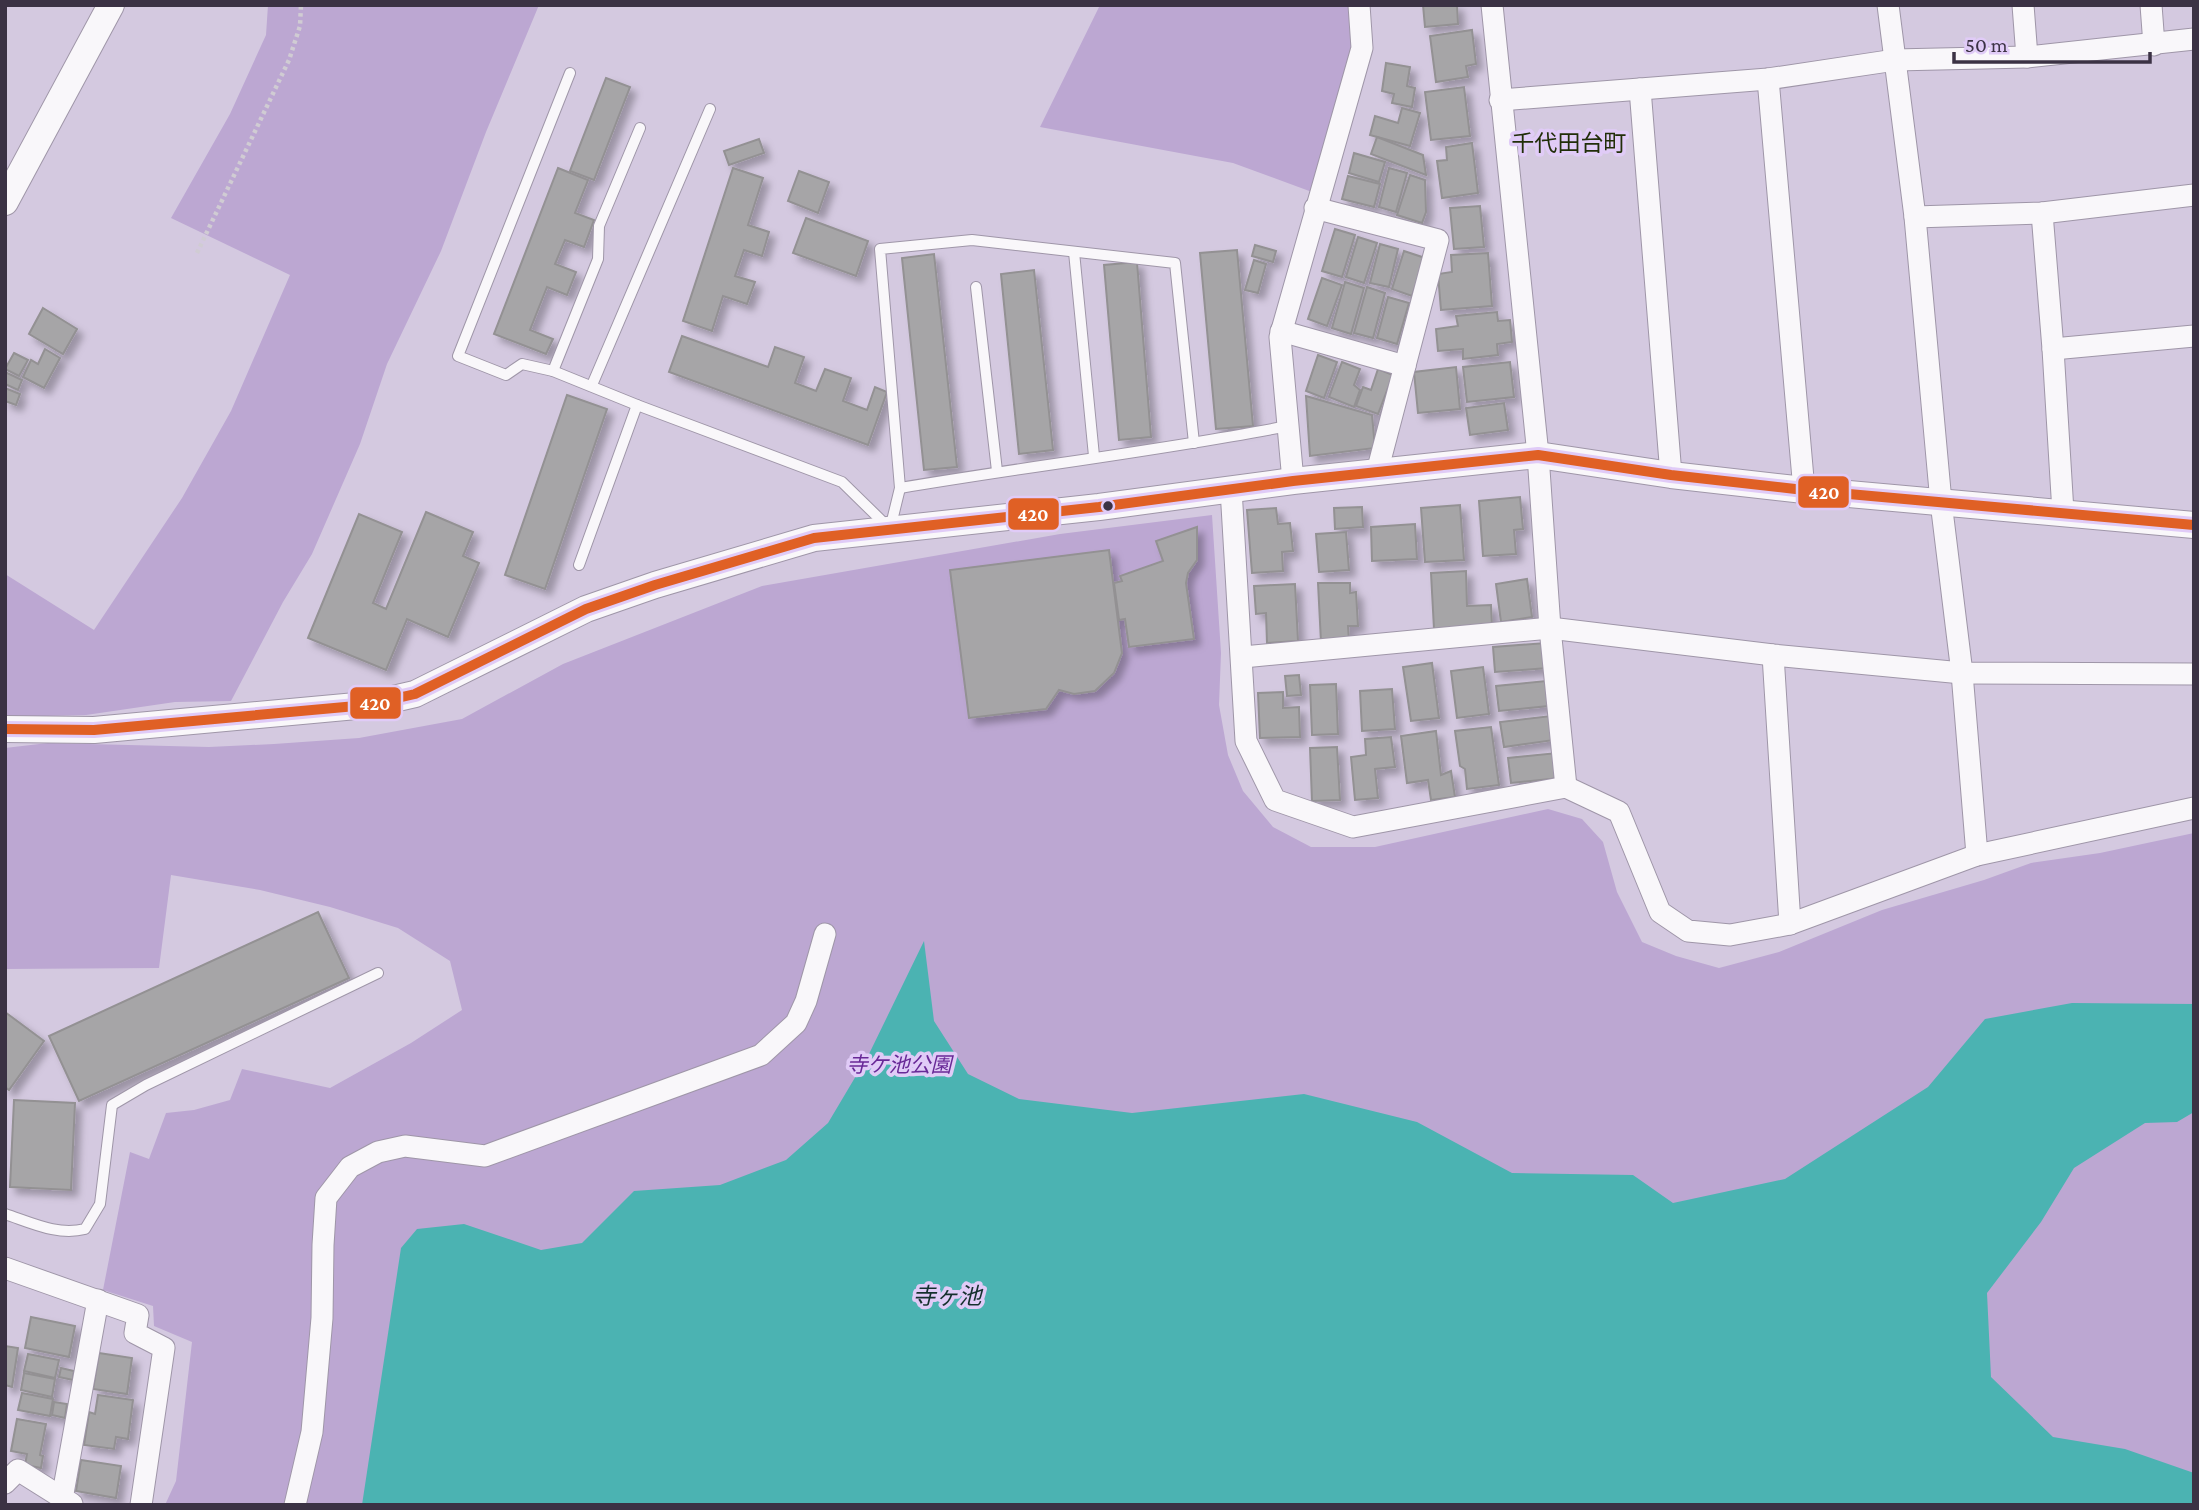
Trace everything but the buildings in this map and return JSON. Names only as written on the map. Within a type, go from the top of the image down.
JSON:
[{"type":"street","points":[[5,202],[111,5]]},
{"type":"street","points":[[1293,481],[1281,331],[1362,48],[1359,5]]},
{"type":"street","points":[[1492,5],[1538,454],[1550,628],[1566,788]]},
{"type":"street","points":[[1888,5],[1915,217],[1941,502],[1962,673],[1977,855]]},
{"type":"street","points":[[2023,5],[2027,57]]},
{"type":"street","points":[[2151,5],[2154,45]]},
{"type":"street","points":[[1500,100],[1768,79],[1895,60],[2027,57],[2194,39]]},
{"type":"street","points":[[1768,79],[1804,490]]},
{"type":"street","points":[[1640,89],[1671,475]]},
{"type":"street","points":[[1915,217],[2042,212],[2194,195]]},
{"type":"street","points":[[1315,208],[1438,240],[1377,471]]},
{"type":"street","points":[[2042,212],[2063,512]]},
{"type":"street","points":[[1281,331],[1405,366]]},
{"type":"street","points":[[2053,349],[2194,336]]},
{"type":"street","points":[[5,729],[94,730],[367,705],[415,694],[586,609],[814,538],[1538,454],[1671,475],[1804,490],[2194,525]]},
{"type":"street","points":[[1231,489],[1246,741],[1275,800],[1353,827],[1566,788],[1619,812],[1660,912],[1688,931],[1730,936],[1790,924],[1977,855],[2194,808]]},
{"type":"street","points":[[1242,657],[1550,628],[1773,655],[1962,673],[2194,674]]},
{"type":"street","points":[[1773,655],[1790,924]]},
{"type":"street","points":[[295,1505],[312,1432],[322,1318],[326,1198],[349,1167],[378,1152],[405,1146],[485,1156],[761,1055],[796,1023],[806,1001],[825,934]]},
{"type":"street","points":[[5,1268],[138,1315],[135,1333],[164,1348],[141,1505]]},
{"type":"street","points":[[5,1483],[18,1470],[68,1502],[98,1300]]},
{"type":"lane","points":[[570,73],[458,356],[506,375],[523,364],[553,370],[637,405],[842,482],[891,529]]},
{"type":"lane","points":[[592,385],[710,109]]},
{"type":"lane","points":[[553,370],[598,259],[599,226],[640,128]]},
{"type":"lane","points":[[891,529],[900,488],[880,250],[972,240],[1175,263],[1194,443]]},
{"type":"lane","points":[[1074,252],[1094,456]]},
{"type":"lane","points":[[976,287],[997,471]]},
{"type":"lane","points":[[579,565],[637,405]]},
{"type":"lane","points":[[900,488],[1288,426]]},
{"type":"lane","points":[[5,1214],[70,1233],[85,1229],[100,1204],[112,1105],[146,1085],[378,973]]},
{"type":"path","points":[[197,253],[289,60],[300,26],[301,5]]},
{"type":"green space","points":[[268,5],[539,5],[486,132],[441,251],[387,364],[360,444],[312,554],[283,602],[231,701],[175,702],[86,715],[5,717],[5,574],[94,630],[182,498],[231,411],[290,275],[171,218],[230,114],[266,35]]},
{"type":"green space","points":[[1100,5],[1352,5],[1355,44],[1312,192],[1233,163],[1040,127]]},
{"type":"green space","name":"寺ケ池公園","points":[[1212,515],[1221,653],[1219,705],[1228,755],[1243,791],[1273,827],[1311,847],[1375,847],[1548,809],[1582,819],[1603,842],[1617,892],[1642,942],[1676,956],[1719,968],[1779,952],[1882,910],[2031,863],[2100,853],[2194,833],[2194,1505],[165,1505],[176,1481],[192,1342],[154,1326],[153,1306],[103,1290],[130,1152],[149,1159],[166,1113],[194,1110],[230,1100],[242,1069],[330,1088],[411,1043],[462,1010],[450,961],[398,928],[330,907],[260,890],[171,875],[159,968],[5,969],[5,748],[48,743],[209,747],[274,744],[359,738],[462,719],[563,664],[762,586],[1060,534]]},
{"type":"water","name":"寺ヶ池","points":[[924,941],[934,1021],[968,1074],[1019,1099],[1132,1113],[1304,1094],[1417,1122],[1512,1173],[1633,1175],[1673,1203],[1785,1179],[1928,1087],[1985,1019],[2072,1003],[2194,1004],[2194,1112],[2177,1122],[2145,1123],[2074,1168],[2041,1222],[1987,1293],[1991,1377],[2053,1437],[2125,1449],[2194,1473],[2194,1505],[362,1505],[401,1248],[417,1229],[464,1224],[541,1250],[582,1243],[634,1191],[720,1185],[786,1160],[828,1123],[869,1054]]},
{"type":"transit line","name":"420","points":[[5,729],[94,730],[367,705],[415,694],[586,609],[655,585],[814,538],[1538,455],[1671,475],[1804,490],[2194,525]]},
{"type":"district","name":"千代田台町","points":[[1569,143]]}]
